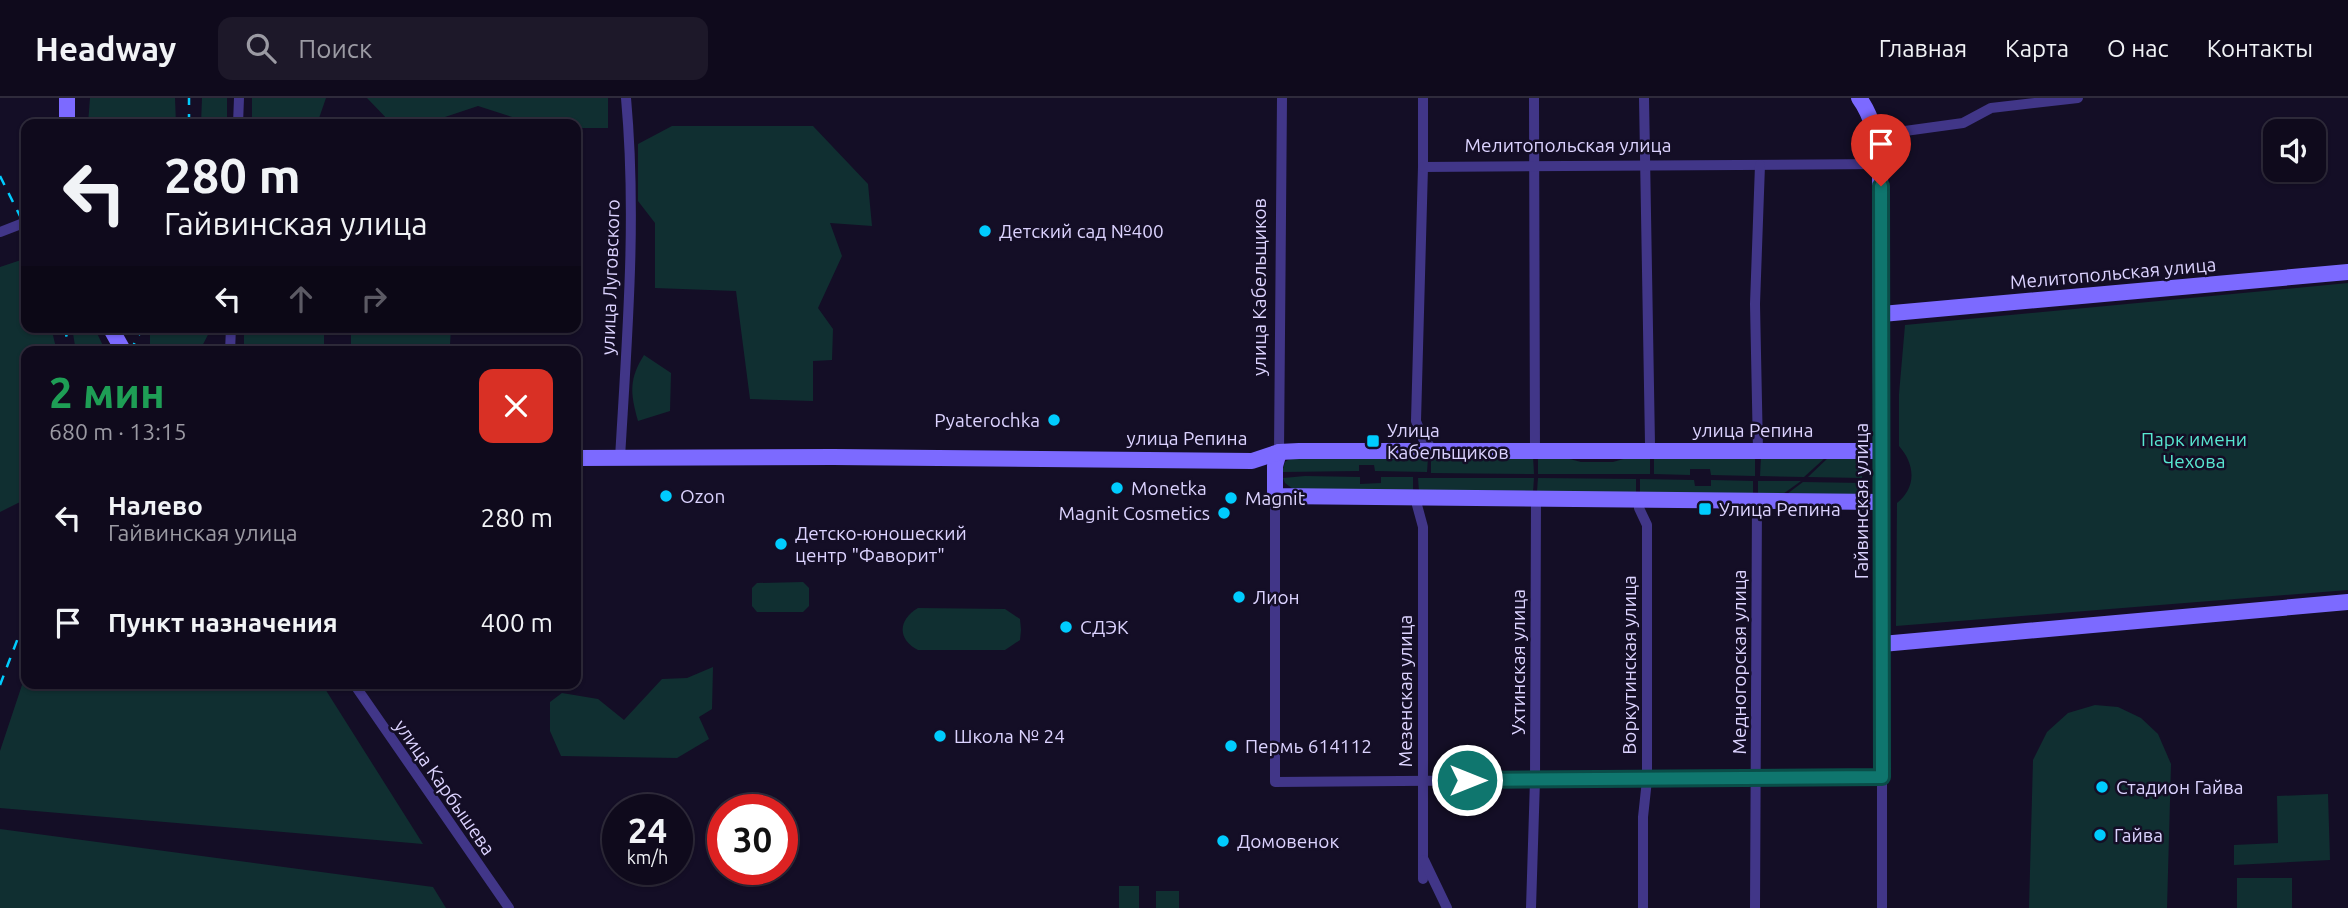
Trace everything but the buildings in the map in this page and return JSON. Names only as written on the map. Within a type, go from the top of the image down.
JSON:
[{"type":"street","points":[[66,98],[67,119]]},
{"type":"street","points":[[239,98],[239,119]]},
{"type":"street","name":"улица Луговского","points":[[620,458],[631,239],[631,149],[626,98]]},
{"type":"street","name":"улица Кабельщиков","points":[[1282,98],[1279,452],[1275,476],[1275,782],[1422,780]]},
{"type":"street","points":[[1423,98],[1416,421],[1423,439],[1429,445]]},
{"type":"street","points":[[1534,98],[1535,451]]},
{"type":"street","points":[[1644,98],[1650,444]]},
{"type":"street","name":"Гайвинская улица","points":[[1859,98],[1866,108],[1876,135],[1880,164],[1882,908]]},
{"type":"street","points":[[1876,135],[1963,123],[1992,108],[2078,98]]},
{"type":"street","name":"Мелитопольская улица","points":[[1423,167],[1880,164]]},
{"type":"street","points":[[1758,451],[1755,303],[1760,165]]},
{"type":"street","points":[[0,232],[21,224]]},
{"type":"street","name":"Мелитопольская улица","points":[[1882,314],[2348,272]]},
{"type":"street","name":"улица Репина","points":[[581,458],[833,457],[1252,461],[1279,452],[1882,451]]},
{"type":"street","points":[[1252,461],[1275,476]]},
{"type":"street","points":[[1275,496],[1882,502]]},
{"type":"street","name":"Ухтинская улица","points":[[1531,908],[1535,780],[1536,499]]},
{"type":"street","name":"Медногорская улица","points":[[1755,908],[1757,501]]},
{"type":"street","name":"Мезенская улица","points":[[1417,505],[1423,527],[1423,878]]},
{"type":"street","name":"Воркутинская улица","points":[[1639,508],[1647,525],[1647,780],[1643,817],[1643,908]]},
{"type":"street","points":[[1882,644],[2348,602]]},
{"type":"street","name":"улица Карбышева","points":[[357,689],[509,908]]},
{"type":"street","points":[[1422,780],[1882,777]]},
{"type":"street","points":[[1421,854],[1447,908]]},
{"type":"green space","points":[[90,98],[175,98],[176,119],[88,119]]},
{"type":"green space","points":[[202,98],[227,98],[227,119],[201,119]]},
{"type":"green space","points":[[252,98],[326,98],[319,119],[252,119]]},
{"type":"green space","points":[[367,98],[608,98],[608,128],[581,128],[581,119],[518,119],[478,106],[439,119],[387,119]]},
{"type":"green space","points":[[672,126],[813,126],[868,184],[872,226],[830,223],[842,256],[818,308],[833,329],[832,360],[813,361],[813,401],[750,399],[736,291],[655,288],[655,223],[638,201],[638,144]]},
{"type":"green space","points":[[21,260],[21,333],[52,333],[56,346],[21,346],[21,502],[0,512],[0,267]]},
{"type":"green space","name":"Парк имени Чехова","points":[[2348,283],[2348,590],[1896,626],[1897,503],[1908,490],[1912,475],[1908,460],[1899,446],[1899,394],[1905,325]]},
{"type":"green space","points":[[73,333],[97,333],[103,346],[75,346]]},
{"type":"green space","points":[[150,333],[209,333],[202,346],[150,346]]},
{"type":"green space","points":[[244,333],[324,333],[324,346],[244,346]]},
{"type":"green space","points":[[351,333],[451,333],[449,346],[351,345]]},
{"type":"green space","points":[[644,355],[671,373],[670,411],[638,421],[632,386]]},
{"type":"green space","points":[[1533,456],[1534,474],[1431,473],[1431,458]]},
{"type":"green space","points":[[1650,456],[1650,474],[1538,474],[1538,457],[1562,457],[1581,462],[1613,462]]},
{"type":"green space","points":[[1654,457],[1755,457],[1755,476],[1711,475],[1710,469],[1690,469],[1690,475],[1654,474]]},
{"type":"green space","points":[[1761,457],[1826,457],[1804,477],[1760,476]]},
{"type":"green space","points":[[1829,457],[1861,458],[1862,478],[1808,477]]},
{"type":"green space","points":[[1291,458],[1428,458],[1427,472],[1375,471],[1374,465],[1359,465],[1359,471],[1282,472],[1285,462]]},
{"type":"green space","points":[[1360,477],[1360,484],[1381,483],[1381,477],[1413,477],[1413,491],[1293,489],[1283,478]]},
{"type":"green space","points":[[1418,478],[1534,478],[1533,492],[1419,491]]},
{"type":"green space","points":[[1538,478],[1636,479],[1636,493],[1537,492]]},
{"type":"green space","points":[[1640,479],[1694,480],[1695,486],[1711,486],[1711,480],[1753,481],[1753,494],[1640,493]]},
{"type":"green space","points":[[1758,481],[1801,481],[1783,494],[1758,494]]},
{"type":"green space","points":[[1803,482],[1862,483],[1862,495],[1787,494]]},
{"type":"green space","points":[[803,582],[809,588],[809,606],[803,612],[757,612],[752,606],[752,588],[757,583]]},
{"type":"green space","points":[[918,608],[1005,609],[1020,619],[1020,640],[1005,650],[918,650],[906,640],[903,629],[907,618]]},
{"type":"green space","points":[[713,667],[712,709],[699,717],[709,739],[677,758],[561,756],[550,731],[550,702],[562,693],[598,699],[624,720],[662,679],[687,678]]},
{"type":"green space","points":[[21,688],[325,689],[423,844],[0,808],[0,751]]},
{"type":"green space","name":"Гайва","points":[[2095,705],[2118,707],[2141,718],[2158,734],[2171,764],[2167,908],[2029,908],[2033,760],[2047,732],[2068,713]]},
{"type":"green space","points":[[2328,794],[2330,860],[2234,865],[2234,845],[2278,843],[2277,796]]},
{"type":"green space","points":[[0,829],[433,887],[446,908],[0,908]]},
{"type":"green space","points":[[2237,878],[2292,878],[2292,908],[2237,908]]},
{"type":"green space","points":[[1119,886],[1139,886],[1139,908],[1119,908]]},
{"type":"green space","points":[[1156,891],[1179,891],[1179,908],[1156,908]]},
{"type":"railway","points":[[189,98],[189,119]]},
{"type":"railway","points":[[0,176],[21,218]]},
{"type":"railway","points":[[66,333],[69,346]]},
{"type":"railway","points":[[133,346],[140,333]]},
{"type":"railway","points":[[0,685],[21,630]]},
{"type":"place","name":"Детский сад №400","points":[[985,231]]},
{"type":"place","name":"Pyaterochka","points":[[1054,420]]},
{"type":"place","name":"Улица Кабельщиков","points":[[1373,441]]},
{"type":"place","name":"Monetka","points":[[1117,488]]},
{"type":"place","name":"Ozon","points":[[666,496]]},
{"type":"place","name":"Magnit","points":[[1231,498]]},
{"type":"place","name":"Улица Репина","points":[[1705,509]]},
{"type":"place","name":"Magnit Cosmetics","points":[[1224,513]]},
{"type":"place","name":"Детско-юношеский центр \"Фаворит\"","points":[[781,544]]},
{"type":"place","name":"Лион","points":[[1239,597]]},
{"type":"place","name":"СДЭК","points":[[1066,627]]},
{"type":"place","name":"Школа № 24","points":[[940,736]]},
{"type":"place","name":"Пермь 614112","points":[[1231,746]]},
{"type":"place","name":"Стадион Гайва","points":[[2102,787]]},
{"type":"place","name":"Гайва","points":[[2100,835]]},
{"type":"place","name":"Домовенок","points":[[1223,841]]},
{"type":"route","points":[[1467,780],[1882,777],[1881,186]]}]
